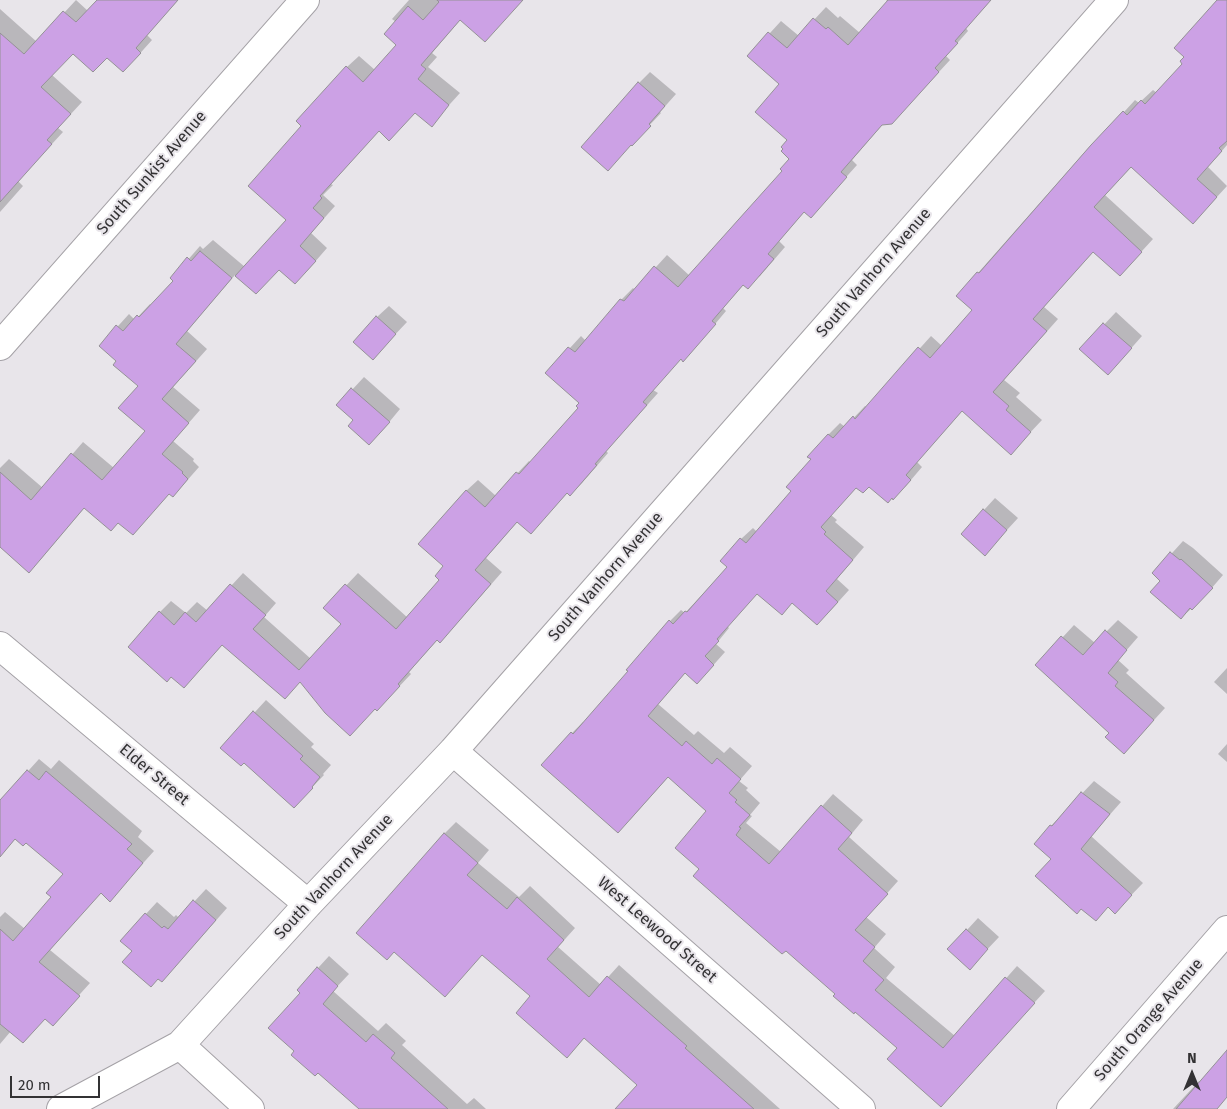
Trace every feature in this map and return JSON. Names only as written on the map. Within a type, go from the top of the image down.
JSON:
[{"type":"street","name":"South Sunkist Avenue","points":[[0,346],[305,0]]},
{"type":"street","name":"South Vanhorn Avenue","points":[[61,1109],[180,1045],[308,904],[453,751],[1114,0]]},
{"type":"street","name":"Elder Street","points":[[0,646],[308,904]]},
{"type":"street","name":"West Leewood Street","points":[[453,751],[861,1109]]},
{"type":"street","name":"South Orange Avenue","points":[[1071,1109],[1227,930]]},
{"type":"street","points":[[180,1045],[250,1109]]},
{"type":"building","points":[[97,0],[178,0],[136,48],[141,53],[123,72],[107,58],[93,72],[73,54],[41,87],[71,114],[47,140],[52,144],[0,202],[0,33],[24,54],[63,11],[76,22]]},
{"type":"building","points":[[437,0],[523,0],[485,42],[460,20],[421,65],[426,69],[418,79],[449,105],[432,127],[415,113],[389,141],[379,131],[320,196],[322,198],[313,208],[324,218],[300,246],[316,261],[295,284],[279,270],[256,294],[235,276],[286,220],[248,186],[301,126],[296,121],[346,66],[363,82],[396,45],[384,34],[408,6],[423,20],[439,2]]},
{"type":"building","points":[[888,0],[991,0],[955,41],[958,43],[935,68],[939,72],[892,124],[882,125],[841,172],[847,177],[811,218],[804,212],[768,254],[774,259],[748,289],[743,285],[712,321],[716,324],[683,362],[681,359],[643,402],[647,405],[595,464],[597,465],[570,496],[567,493],[531,534],[517,522],[475,570],[491,584],[440,643],[437,640],[377,711],[375,709],[350,736],[325,713],[300,682],[285,699],[222,645],[184,688],[171,677],[167,682],[128,647],[159,611],[174,625],[185,612],[196,622],[230,584],[266,615],[253,629],[299,670],[341,624],[323,608],[345,584],[396,629],[439,580],[435,576],[443,566],[418,544],[466,490],[485,507],[516,472],[519,474],[578,408],[576,406],[579,403],[545,373],[568,347],[575,352],[620,299],[624,301],[654,266],[678,287],[782,171],[780,169],[789,159],[781,151],[783,149],[781,147],[787,140],[755,112],[779,84],[747,56],[768,32],[787,48],[813,18],[826,29],[828,27],[848,45]]},
{"type":"building","points":[[1217,0],[1227,0],[1227,141],[1219,148],[1222,151],[1197,179],[1217,197],[1193,224],[1131,167],[1094,207],[1142,252],[1120,276],[1093,252],[1033,319],[1047,331],[993,392],[1009,406],[1006,410],[1031,432],[1011,455],[962,411],[906,475],[911,480],[893,500],[892,498],[888,503],[869,487],[863,493],[856,488],[821,527],[826,532],[824,534],[853,560],[826,591],[838,602],[817,625],[792,603],[782,615],[757,594],[717,639],[719,641],[705,656],[714,665],[697,684],[685,673],[648,716],[682,746],[686,741],[712,764],[717,758],[741,779],[729,793],[737,800],[735,802],[750,815],[739,827],[741,828],[736,835],[769,864],[821,805],[852,833],[838,849],[888,894],[855,930],[875,947],[863,961],[884,980],[875,990],[943,1048],[1005,977],[1035,1003],[941,1107],[887,1059],[897,1048],[833,996],[835,994],[786,951],[782,954],[693,876],[699,869],[675,848],[706,811],[668,777],[618,833],[541,765],[571,732],[573,734],[669,620],[673,624],[685,611],[687,612],[727,567],[720,561],[740,538],[746,543],[791,491],[786,487],[811,459],[807,457],[828,434],[833,438],[853,416],[855,419],[918,347],[930,358],[972,310],[956,296],[977,272],[979,273],[1123,111],[1127,115],[1141,100],[1145,104],[1182,64],[1180,61],[1184,57],[1174,48]]},
{"type":"building","points":[[638,82],[665,106],[649,124],[651,126],[608,171],[581,147]]},
{"type":"building","points":[[200,251],[232,278],[176,344],[196,361],[162,399],[189,423],[162,454],[183,472],[188,479],[173,497],[169,494],[133,535],[118,523],[111,531],[84,508],[29,573],[0,547],[0,472],[31,500],[71,453],[102,480],[145,431],[118,408],[138,386],[113,365],[116,361],[99,346],[116,325],[123,331],[137,315],[139,317],[173,281],[170,278],[187,257],[191,261]]},
{"type":"building","points":[[376,316],[396,334],[373,360],[353,342]]},
{"type":"building","points":[[1103,323],[1132,348],[1108,375],[1079,349]]},
{"type":"building","points":[[351,388],[390,422],[369,445],[348,426],[353,420],[336,405]]},
{"type":"building","points":[[983,509],[1007,530],[985,556],[961,534]]},
{"type":"building","points":[[1170,552],[1181,559],[1213,588],[1192,610],[1190,608],[1181,619],[1150,592],[1160,581],[1152,573]]},
{"type":"building","points":[[1105,630],[1127,650],[1108,673],[1118,682],[1115,686],[1154,720],[1124,754],[1105,737],[1109,733],[1035,665],[1061,636],[1083,655]]},
{"type":"building","points":[[253,711],[303,756],[300,759],[320,777],[313,788],[294,808],[244,763],[241,766],[220,748]]},
{"type":"building","points":[[27,770],[39,780],[46,771],[132,844],[127,849],[143,863],[110,902],[101,893],[39,962],[80,996],[53,1026],[45,1019],[23,1043],[0,1024],[0,929],[13,941],[51,897],[46,893],[63,874],[26,843],[23,846],[15,839],[0,857],[0,800]]},
{"type":"building","points":[[1081,792],[1110,814],[1081,849],[1132,895],[1115,914],[1108,907],[1096,921],[1081,909],[1077,914],[1035,876],[1051,859],[1034,844]]},
{"type":"building","points":[[444,833],[478,863],[467,875],[507,909],[517,897],[564,940],[547,959],[589,997],[607,976],[687,1046],[685,1048],[754,1109],[615,1109],[637,1085],[584,1038],[567,1058],[516,1013],[530,996],[482,955],[445,997],[394,952],[387,960],[356,933]]},
{"type":"building","points":[[193,900],[216,920],[162,982],[158,979],[151,987],[122,962],[132,951],[120,941],[145,913],[162,928],[164,926],[168,929]]},
{"type":"building","points":[[966,929],[988,949],[970,970],[947,949]]},
{"type":"building","points":[[317,967],[338,986],[323,1004],[366,1042],[373,1034],[395,1053],[391,1058],[448,1109],[359,1109],[318,1073],[315,1076],[291,1055],[294,1051],[268,1028],[300,993],[297,990]]},
{"type":"building","points":[[1227,1050],[1227,1097],[1217,1109],[1176,1109]]}]
